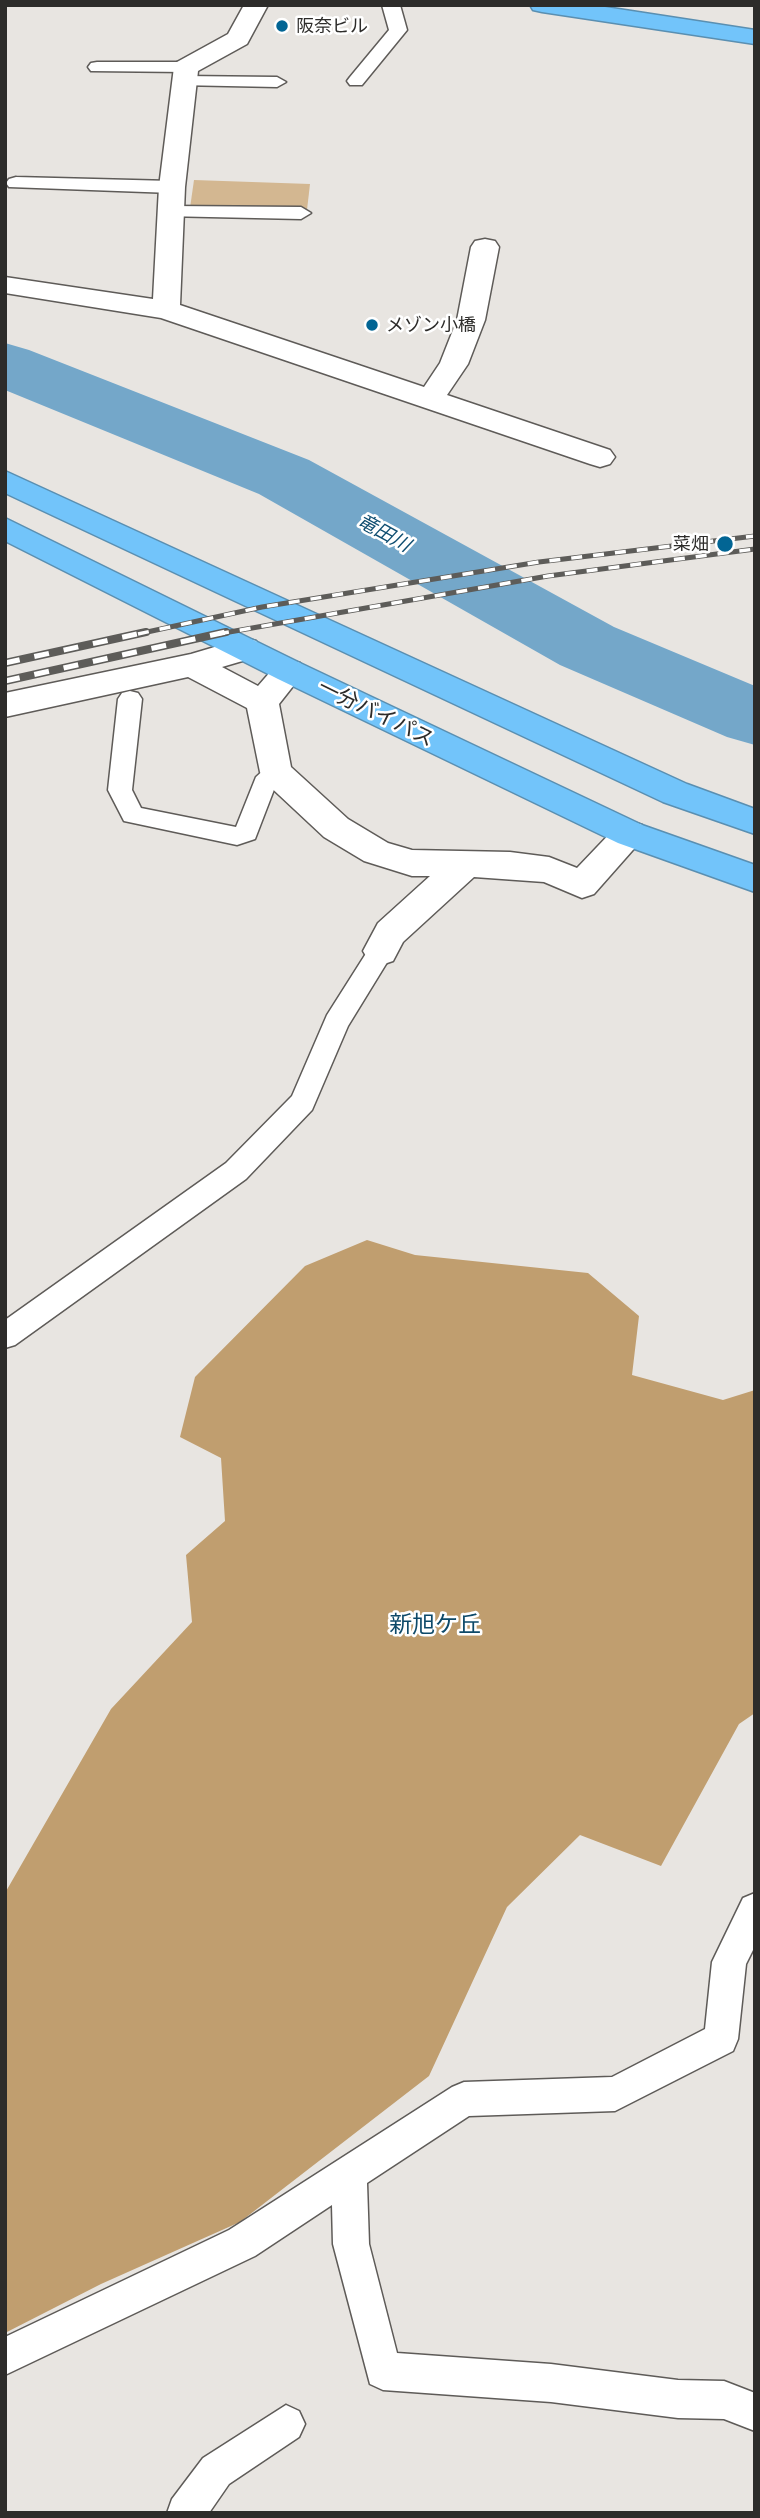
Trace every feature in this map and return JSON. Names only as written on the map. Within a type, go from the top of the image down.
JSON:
[{"type":"highway","points":[[542,5],[755,37]]},
{"type":"highway","points":[[5,481],[675,793],[755,822]]},
{"type":"highway","name":"一分バイパス","points":[[5,528],[289,671],[630,834],[755,878]]},
{"type":"street","points":[[166,310],[171,200],[184,74],[238,39],[256,5]]},
{"type":"street","points":[[429,401],[454,364],[471,320],[485,247]]},
{"type":"street","points":[[5,285],[166,310],[600,457]]},
{"type":"street","points":[[5,705],[192,665],[245,649]]},
{"type":"street","points":[[192,665],[262,702]]},
{"type":"street","points":[[262,702],[289,671]]},
{"type":"street","points":[[262,702],[276,772],[336,828],[376,852],[412,863],[510,865],[549,870],[582,885],[630,834]]},
{"type":"street","points":[[381,951],[390,933],[464,866]]},
{"type":"lane","points":[[356,81],[398,30],[391,5]]},
{"type":"lane","points":[[97,68],[277,82]]},
{"type":"lane","points":[[16,183],[302,213]]},
{"type":"lane","points":[[130,699],[120,790],[133,816],[237,836],[246,833],[265,783],[276,772]]},
{"type":"lane","points":[[5,1336],[236,1171],[303,1102],[336,1022],[381,951]]},
{"type":"lane","points":[[5,2357],[242,2243],[349,2171],[464,2099],[615,2094],[721,2039],[729,1962],[755,1910]]},
{"type":"lane","points":[[349,2171],[351,2244],[383,2371],[551,2383],[678,2399],[724,2400],[755,2412]]},
{"type":"lane","points":[[186,2513],[216,2471],[286,2424]]},
{"type":"shaded area","points":[[194,180],[310,184],[307,210],[190,208]]},
{"type":"shaded area","points":[[367,1240],[415,1255],[588,1273],[639,1316],[632,1375],[723,1400],[755,1390],[755,1713],[739,1724],[661,1866],[580,1835],[507,1907],[429,2076],[240,2222],[101,2284],[5,2333],[5,1893],[111,1709],[192,1622],[186,1555],[225,1521],[221,1458],[180,1437],[195,1377],[305,1266]]},
{"type":"waterway","name":"竜田川","points":[[5,365],[284,477],[587,646],[755,717]]},
{"type":"railway","points":[[138,634],[262,607],[539,562],[755,536]]},
{"type":"railway","points":[[218,634],[548,576],[755,549]]},
{"type":"railway","points":[[5,663],[146,632]]},
{"type":"railway","points":[[5,681],[226,632]]},
{"type":"place","name":"阪奈ビル","points":[[282,26]]},
{"type":"place","name":"メゾン小橋","points":[[372,325]]},
{"type":"place","name":"菜畑","points":[[725,544]]},
{"type":"district","name":"新旭ケ丘","points":[[435,1625]]}]
